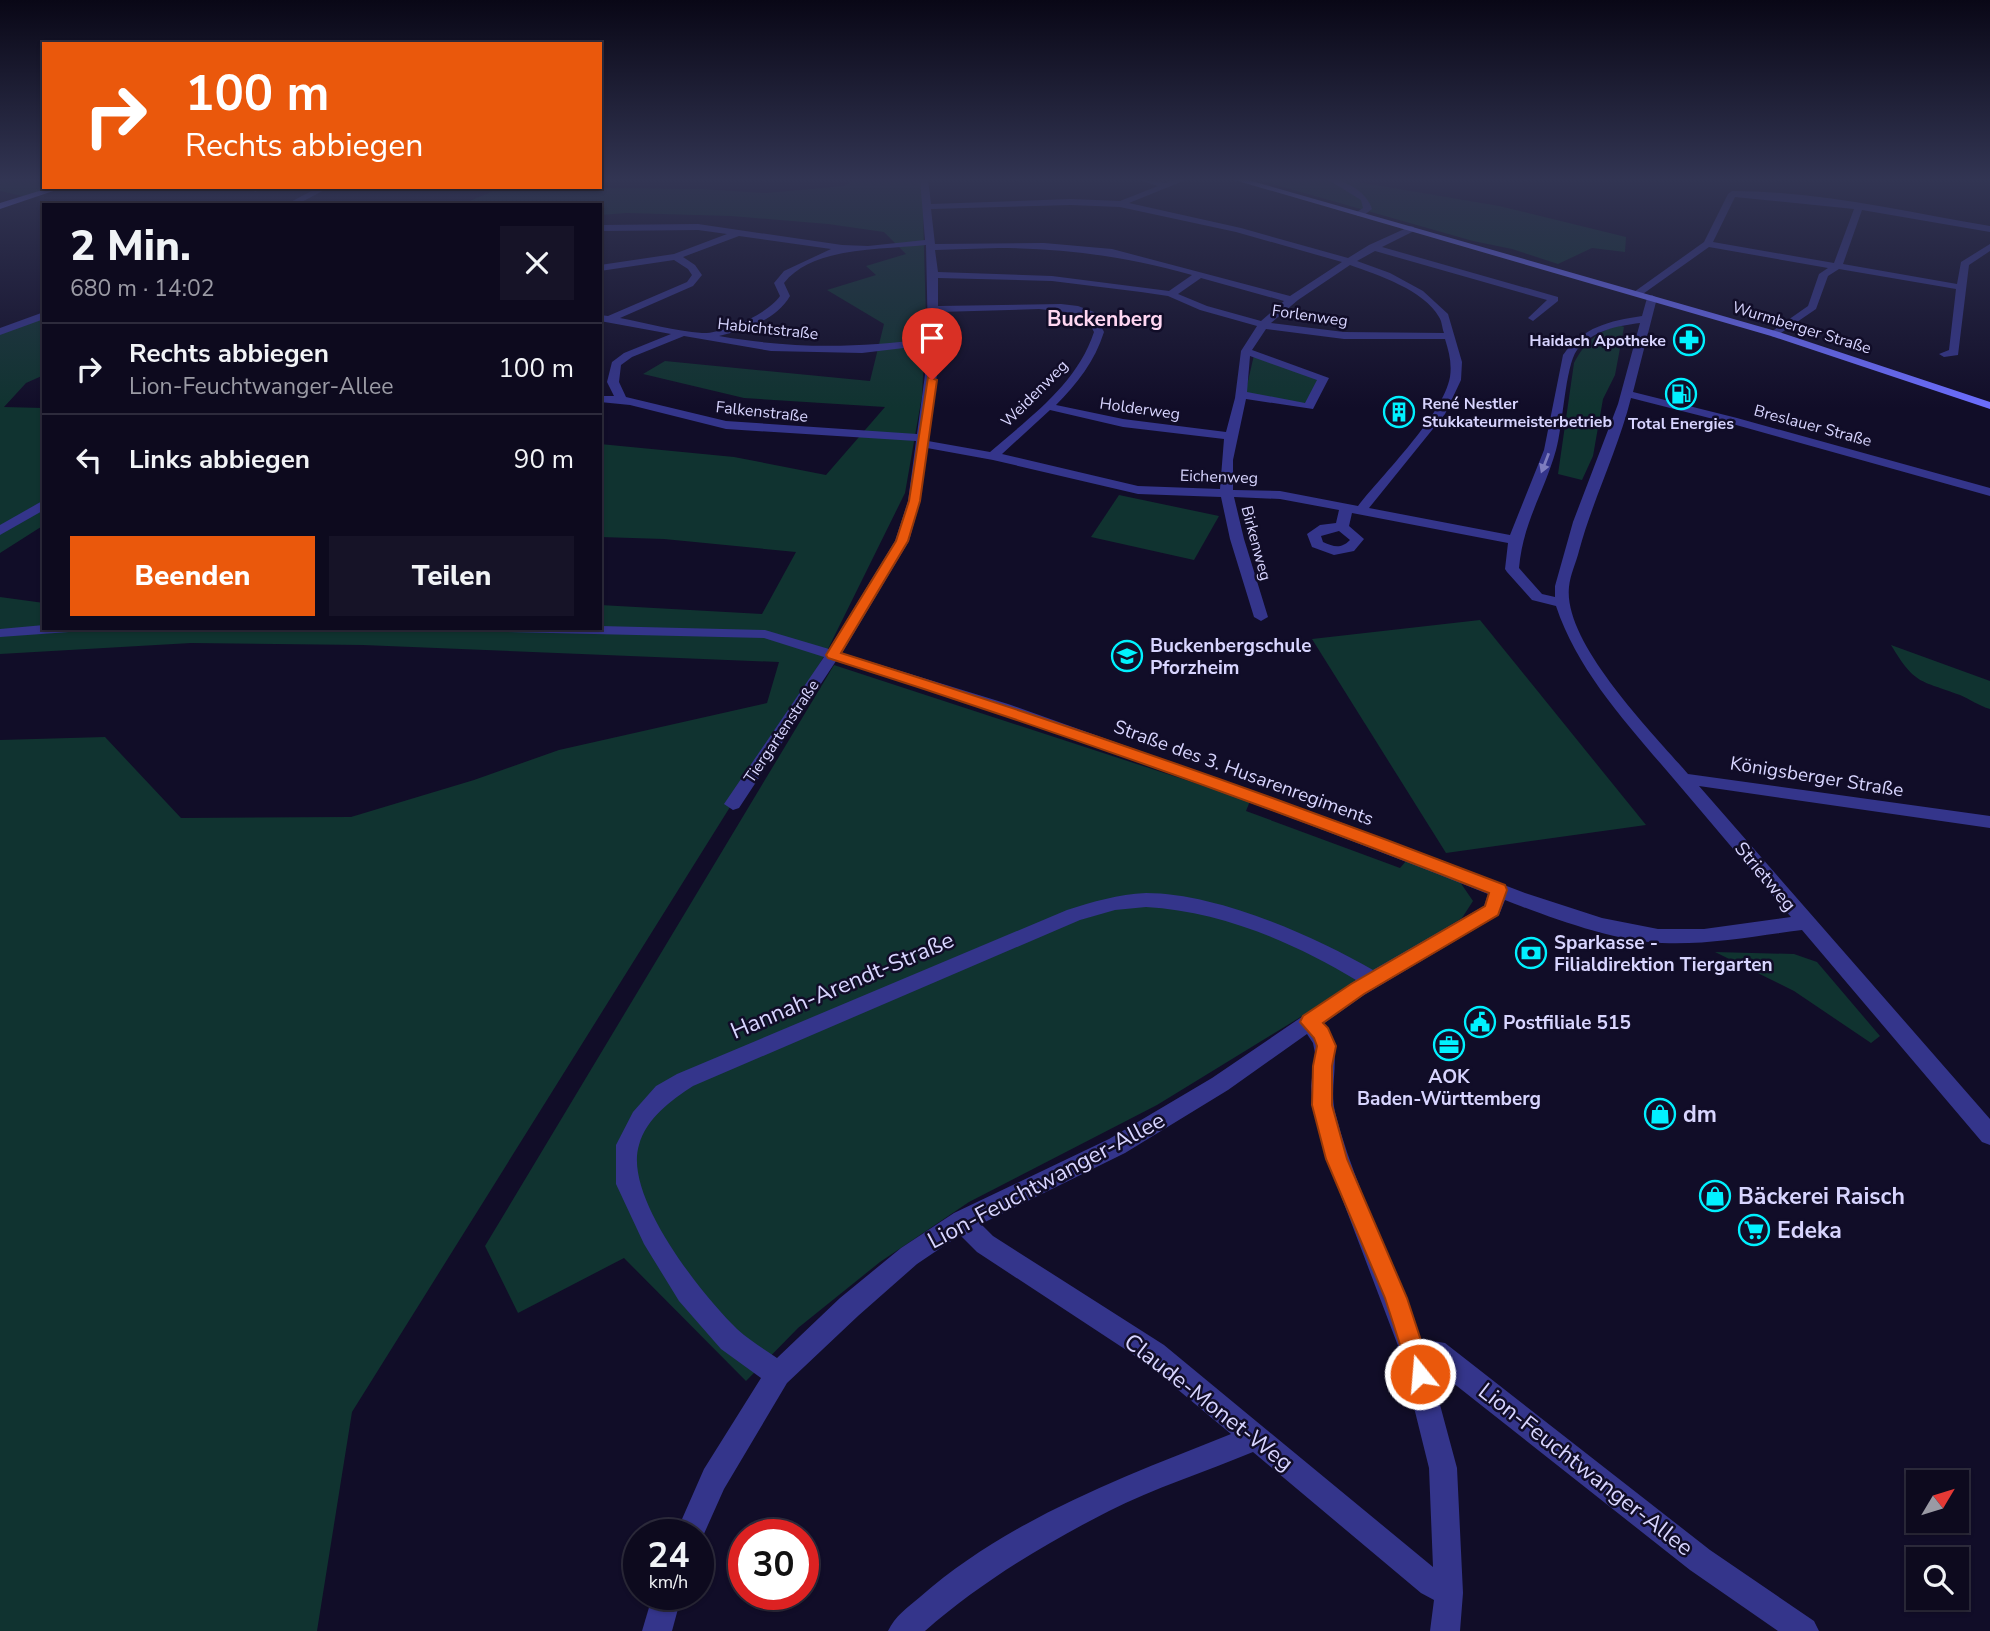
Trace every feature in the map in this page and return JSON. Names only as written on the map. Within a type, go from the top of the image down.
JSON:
[{"type":"main road","name":"Wurmberger Straße","points":[[1501,255],[1775,334],[1990,406]]},
{"type":"street","points":[[602,268],[681,255]]},
{"type":"street","points":[[702,337],[766,315],[783,301],[785,296],[779,283],[788,273],[827,255]]},
{"type":"street","name":"Tiergartenstraße","points":[[733,804],[833,655],[902,541],[914,501],[934,359],[931,255]]},
{"type":"street","points":[[1120,255],[1155,261],[1293,300]]},
{"type":"street","points":[[1327,255],[1387,275],[1420,293],[1444,316],[1457,362],[1449,397],[1439,414],[1362,509]]},
{"type":"street","points":[[1242,395],[1309,407],[1323,378],[1245,351],[1264,324],[1293,300],[1358,255]]},
{"type":"street","points":[[1400,255],[1554,299],[1533,318]]},
{"type":"street","points":[[1637,294],[1691,255]]},
{"type":"street","points":[[1774,255],[1959,287]]},
{"type":"street","points":[[1775,334],[1812,307],[1824,274],[1839,266],[1843,255]]},
{"type":"street","points":[[1944,354],[1954,353],[1959,287],[1964,264],[1978,255]]},
{"type":"street","points":[[604,319],[690,284],[697,275],[695,271],[676,257]]},
{"type":"street","points":[[1171,294],[1200,274]]},
{"type":"street","name":"Forlenweg","points":[[933,275],[1064,278],[1171,294],[1228,315],[1264,324],[1343,336],[1450,336]]},
{"type":"street","name":"Strietweg","points":[[1651,298],[1627,394],[1566,567],[1562,603],[1573,635],[1591,666],[1635,723],[1990,1135]]},
{"type":"street","name":"Weidenweg","points":[[933,309],[1047,306],[1088,312],[1099,331],[1097,342],[1072,379],[993,456]]},
{"type":"street","points":[[0,332],[42,316]]},
{"type":"street","points":[[1562,603],[1537,597],[1512,569],[1515,540],[1550,450],[1559,391],[1568,355],[1575,344],[1598,328],[1645,318]]},
{"type":"street","name":"Habichtstraße","points":[[604,319],[771,348],[862,350],[934,341]]},
{"type":"street","points":[[622,400],[613,382],[616,364],[628,355],[682,334]]},
{"type":"street","name":"Birkenweg","points":[[1245,351],[1242,395],[1231,436],[1226,493],[1261,617]]},
{"type":"street","name":"Breslauer Straße","points":[[1627,394],[1733,420],[1990,492]]},
{"type":"street","name":"Falkenstraße","points":[[602,399],[622,400],[726,425],[923,440]]},
{"type":"street","name":"Holderweg","points":[[1046,406],[1123,423],[1231,436]]},
{"type":"street","name":"Eichenweg","points":[[923,440],[1138,490],[1280,495],[1515,540]]},
{"type":"street","points":[[0,531],[42,506]]},
{"type":"street","points":[[1342,527],[1347,506]]},
{"type":"street","points":[[0,632],[42,630]]},
{"type":"street","name":"Straße des 3. Husarenregiments","points":[[572,630],[765,634],[1015,713],[1602,925],[1658,936],[1704,936],[1805,922]]},
{"type":"street","name":"Königsberger Straße","points":[[1684,779],[1780,789],[1942,817],[1990,822]]},
{"type":"street","name":"Königsberger Straße","points":[[1942,817],[1990,836]]},
{"type":"street","name":"Lion-Feuchtwanger-Allee","points":[[696,1519],[714,1479],[778,1374],[889,1273],[962,1221],[1117,1146],[1220,1084],[1372,980],[1492,910],[1499,890]]},
{"type":"street","name":"Hannah-Arendt-Straße","points":[[778,1374],[730,1340],[688,1293],[652,1236],[627,1184],[627,1145],[641,1119],[664,1093],[685,1080],[1062,920],[1121,902],[1168,902],[1213,909],[1276,932],[1359,971],[1372,980]]},
{"type":"street","points":[[1309,1022],[1322,1033],[1327,1046],[1323,1066],[1322,1105],[1336,1159],[1396,1298],[1413,1351],[1443,1468],[1449,1593],[1445,1631]]},
{"type":"street","name":"Claude-Monet-Weg","points":[[962,1221],[985,1244],[1155,1354],[1431,1583],[1449,1593]]},
{"type":"street","name":"Lion-Feuchtwanger-Allee","points":[[1413,1351],[1436,1352],[1700,1560],[1804,1631]]},
{"type":"street","points":[[904,1631],[943,1596],[989,1564],[1101,1500],[1255,1438]]},
{"type":"street","points":[[657,1631],[663,1610]]},
{"type":"green space","points":[[902,255],[924,255],[926,318],[922,396],[905,493],[825,655],[352,1412],[317,1631],[0,1631],[0,740],[105,737],[181,818],[351,817],[474,780],[559,750],[767,703],[779,662],[363,645],[191,643],[0,654],[0,597],[42,603],[42,630],[602,630],[602,605],[762,614],[796,552],[664,539],[602,537],[602,444],[734,457],[826,475],[885,407],[744,398],[643,374],[665,361],[870,381],[884,324],[827,290],[876,275],[866,266]]},
{"type":"green space","points":[[1531,255],[1577,255],[1558,264]]},
{"type":"green space","points":[[42,319],[42,376],[26,383],[4,407],[42,408],[42,526],[0,553],[0,333]]},
{"type":"green space","points":[[1619,325],[1624,327],[1615,375],[1603,399],[1593,456],[1582,480],[1558,474],[1574,363],[1592,339]]},
{"type":"green space","points":[[1254,355],[1319,376],[1309,407],[1245,394]]},
{"type":"green space","points":[[1119,495],[1219,516],[1194,560],[1091,537]]},
{"type":"green space","points":[[1480,620],[1646,825],[1446,853],[1312,639]]},
{"type":"green space","points":[[1891,645],[1990,681],[1990,709],[1920,679],[1906,668]]},
{"type":"green space","points":[[834,665],[1250,801],[1246,811],[1400,868],[1407,860],[1460,882],[1473,901],[1462,918],[1157,1105],[969,1202],[880,1262],[798,1328],[746,1381],[624,1258],[518,1313],[485,1246]]},
{"type":"green space","points":[[1715,952],[1794,954],[1817,962],[1880,1036],[1871,1043],[1794,991]]},
{"type":"place","name":"Haidach Apotheke","points":[[1689,340]]},
{"type":"place","name":"Total Energies","points":[[1681,394]]},
{"type":"place","name":"René Nestler Stukkateurmeisterbetrieb","points":[[1399,412]]},
{"type":"place","name":"Buckenbergschule Pforzheim","points":[[1127,656]]},
{"type":"place","name":"Sparkasse - Filialdirektion Tiergarten","points":[[1531,953]]},
{"type":"place","name":"Postfiliale 515","points":[[1480,1022]]},
{"type":"place","name":"AOK Baden-Württemberg","points":[[1449,1045]]},
{"type":"place","name":"dm","points":[[1660,1114]]},
{"type":"place","name":"Bäckerei Raisch","points":[[1715,1196]]},
{"type":"place","name":"Edeka","points":[[1754,1230]]},
{"type":"district","name":"Buckenberg","points":[[1105,319]]},
{"type":"route","points":[[932,380],[914,501],[902,541],[833,655],[1002,708],[1359,835],[1499,890],[1492,910],[1357,989],[1309,1022],[1322,1033],[1327,1046],[1323,1066],[1322,1105],[1336,1159],[1396,1298],[1420,1374]]}]
